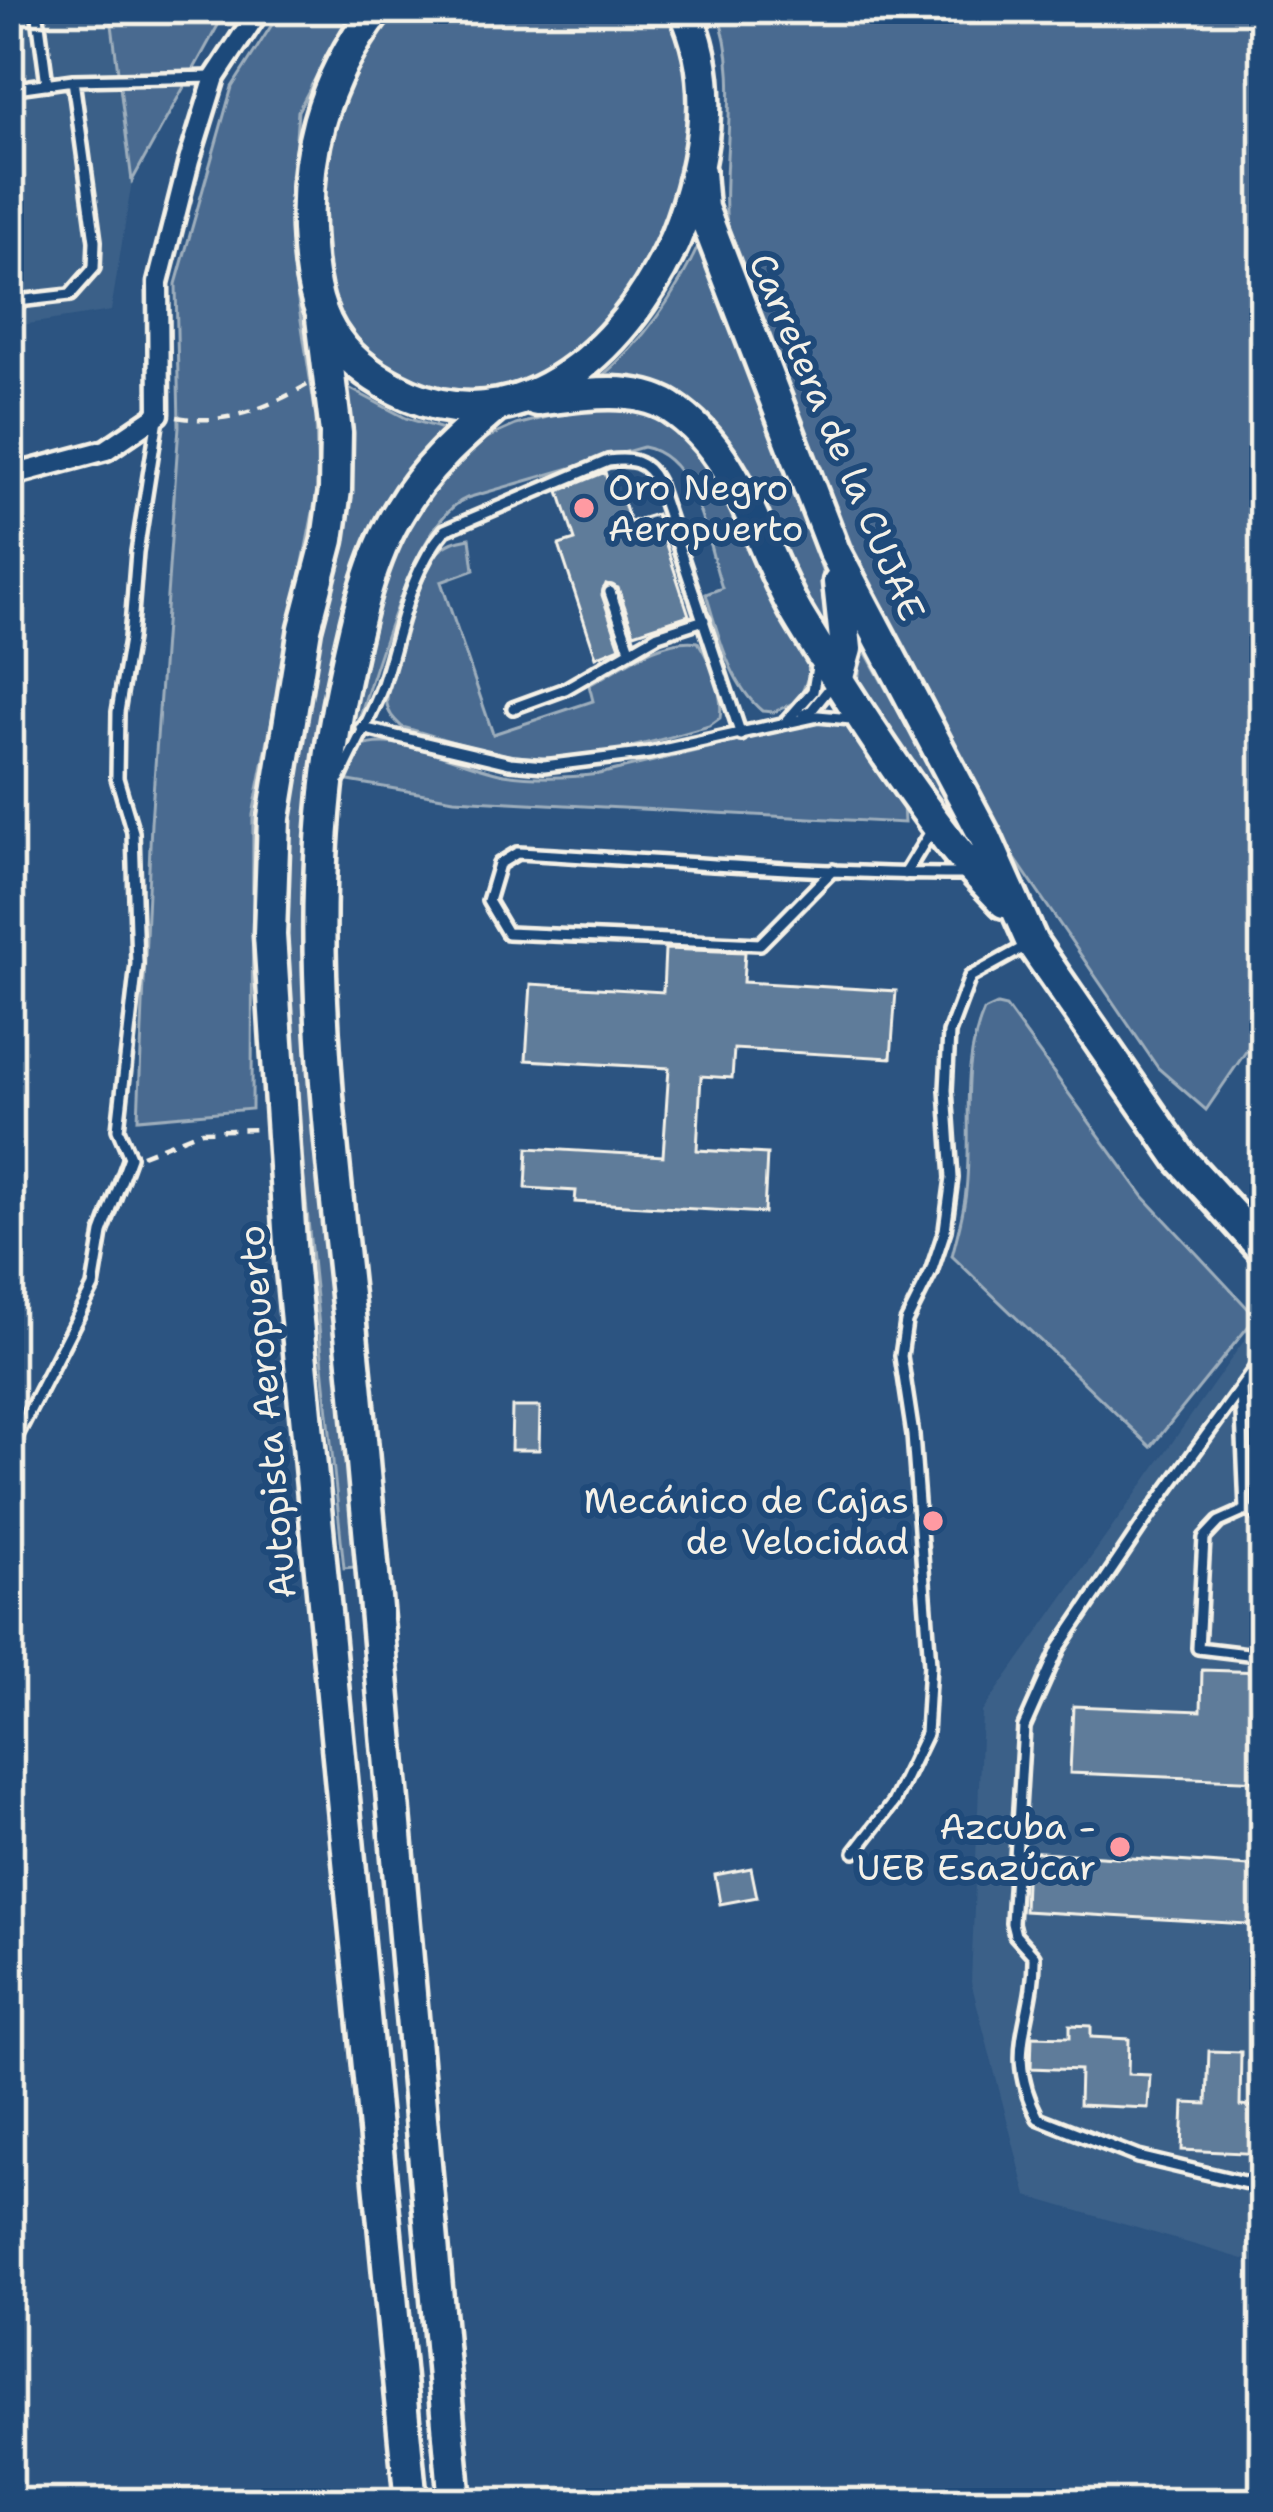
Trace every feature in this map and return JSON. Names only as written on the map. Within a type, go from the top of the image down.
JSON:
[{"type":"highway","name":"Autopista Aeropuerto","points":[[377,9],[337,72],[309,157],[310,265],[322,318],[336,433],[335,490],[328,540],[305,628],[274,818],[270,935],[281,1127],[411,2503]]},
{"type":"highway","points":[[455,2503],[322,1046],[323,817],[343,687],[368,585],[397,514],[418,484],[506,405],[558,382],[596,353],[634,312],[670,253],[700,172],[706,120],[695,32],[684,9]]},
{"type":"highway","name":"Carretera de la CUJAE","points":[[700,172],[702,208],[833,550],[986,839],[1025,931]]},
{"type":"highway","name":"Carretera de la CUJAE","points":[[322,318],[339,345],[362,367],[427,402],[506,405],[587,393],[635,396],[667,405],[697,430],[733,475],[798,616],[936,823],[1025,931],[1181,1159],[1264,1250]]},
{"type":"highway","points":[[833,550],[846,649],[838,676]]},
{"type":"street","points":[[9,476],[106,450],[159,413],[158,283],[188,161],[215,77],[260,9]]},
{"type":"lane","points":[[37,9],[47,84]]},
{"type":"lane","points":[[9,89],[73,80],[215,77]]},
{"type":"lane","points":[[9,302],[70,295],[94,268],[95,241],[73,80]]},
{"type":"lane","points":[[9,1451],[93,1287],[102,1234],[130,1157],[118,1129],[137,964],[133,832],[117,778],[118,712],[159,413]]},
{"type":"lane","points":[[321,886],[337,784],[382,688],[427,551],[445,530],[608,461],[637,460],[653,474],[740,735]]},
{"type":"lane","points":[[610,592],[630,649]]},
{"type":"lane","points":[[513,708],[566,689],[630,649],[704,620]]},
{"type":"lane","points":[[782,726],[813,691],[818,676],[816,644]]},
{"type":"lane","points":[[782,726],[811,711],[838,676]]},
{"type":"lane","points":[[362,728],[510,763],[544,766],[576,765],[831,715],[865,720]]},
{"type":"lane","points":[[905,874],[936,823]]},
{"type":"lane","points":[[833,870],[760,944],[507,933],[488,901],[499,865],[518,853],[978,874]]},
{"type":"lane","points":[[855,1852],[893,1803],[926,1734],[930,1664],[913,1435],[901,1356],[907,1322],[945,1229],[952,1178],[946,1090],[949,1033],[970,977],[1025,931]]},
{"type":"lane","points":[[1264,1356],[1145,1519],[1059,1648],[1024,1726],[1012,1923],[1034,1956],[1020,2061],[1022,2087],[1037,2118],[1138,2157],[1264,2187]]},
{"type":"lane","points":[[1241,1388],[1246,1510]]},
{"type":"lane","points":[[1264,1516],[1246,1510],[1219,1522],[1204,1538],[1198,1648],[1264,1656]]},
{"type":"path","points":[[159,413],[195,420],[252,413],[329,373]]},
{"type":"path","points":[[130,1157],[202,1131],[281,1127]]},
{"type":"shaded area","points":[[9,9],[110,9],[132,181],[111,311],[9,327]]},
{"type":"shaded area","points":[[110,9],[227,9],[132,181]]},
{"type":"shaded area","points":[[282,9],[352,9],[298,111],[291,206],[293,268],[316,417],[318,487],[253,815],[252,1109],[138,1119],[151,823],[179,426],[176,284],[232,87]]},
{"type":"shaded area","points":[[389,9],[671,9],[689,103],[685,165],[667,225],[633,290],[594,339],[563,366],[514,389],[480,394],[447,391],[414,382],[385,366],[359,344],[339,317],[326,285],[318,213],[328,141],[354,72]]},
{"type":"shaded area","points":[[716,9],[1264,9],[1264,1025],[1206,1110],[1158,1068],[1014,857],[860,575],[730,249],[726,219],[729,67]]},
{"type":"shaded area","points":[[700,242],[806,516],[840,631],[835,656],[719,443],[601,377],[658,315]]},
{"type":"shaded area","points":[[345,386],[406,418],[447,430],[406,478],[326,711],[337,1321],[356,1567],[344,1568],[289,1037],[286,938],[288,836]]},
{"type":"shaded area","points":[[595,405],[622,405],[672,424],[716,472],[746,543],[761,557],[806,650],[809,675],[799,700],[774,712],[762,711],[741,686],[726,657],[706,594],[722,588],[697,504],[676,467],[643,447],[467,498],[447,513],[411,572],[349,752],[345,751],[360,649],[397,534],[464,448],[516,425]]},
{"type":"shaded area","points":[[470,538],[474,570],[441,582],[493,734],[593,701],[589,685],[641,655],[684,641],[698,642],[707,659],[718,689],[720,718],[709,726],[633,747],[555,758],[490,751],[402,727],[389,711],[388,692],[414,603],[437,553],[452,542]]},
{"type":"shaded area","points":[[861,644],[982,862],[858,688]]},
{"type":"shaded area","points":[[831,719],[851,727],[903,804],[904,823],[454,799],[343,780],[358,748],[373,744],[410,746],[504,774],[563,777],[599,774]]},
{"type":"shaded area","points":[[1006,1007],[1143,1196],[1256,1317],[1151,1447],[952,1256],[966,1191],[972,1055],[984,1011]]},
{"type":"shaded area","name":"Azcuba - UEB Esazúcar","points":[[1253,1328],[1264,1337],[1264,2265],[1027,2196],[971,1982],[982,1712]]},
{"type":"building","points":[[605,472],[613,500],[622,497],[630,522],[656,514],[689,615],[634,633],[618,588],[606,584],[602,595],[620,647],[596,657],[559,545],[575,540],[559,491]]},
{"type":"building","points":[[665,949],[745,952],[743,982],[896,991],[891,1058],[734,1049],[732,1078],[701,1076],[697,1150],[767,1154],[764,1213],[575,1202],[576,1191],[526,1188],[528,1148],[663,1156],[669,1068],[526,1060],[531,984],[663,992]]},
{"type":"building","points":[[512,1407],[540,1407],[539,1450],[511,1450]]},
{"type":"building","points":[[1202,1670],[1264,1672],[1264,1781],[1070,1773],[1073,1706],[1201,1711]]},
{"type":"building","points":[[1026,1851],[1264,1867],[1264,1925],[1024,1911]]},
{"type":"building","points":[[751,1868],[757,1897],[720,1904],[715,1875]]},
{"type":"building","points":[[1070,2025],[1091,2026],[1091,2037],[1129,2039],[1128,2074],[1150,2075],[1148,2108],[1079,2105],[1080,2070],[1031,2068],[1032,2036],[1070,2037]]},
{"type":"building","points":[[1209,2051],[1241,2052],[1240,2106],[1264,2107],[1264,2154],[1182,2150],[1184,2103],[1207,2104]]},
{"type":"place","name":"Oro Negro Aeropuerto","points":[[584,508]]},
{"type":"place","name":"Mecánico de Cajas de Velocidad","points":[[933,1521]]},
{"type":"place","name":"Azcuba - UEB Esazúcar","points":[[1120,1847]]}]
